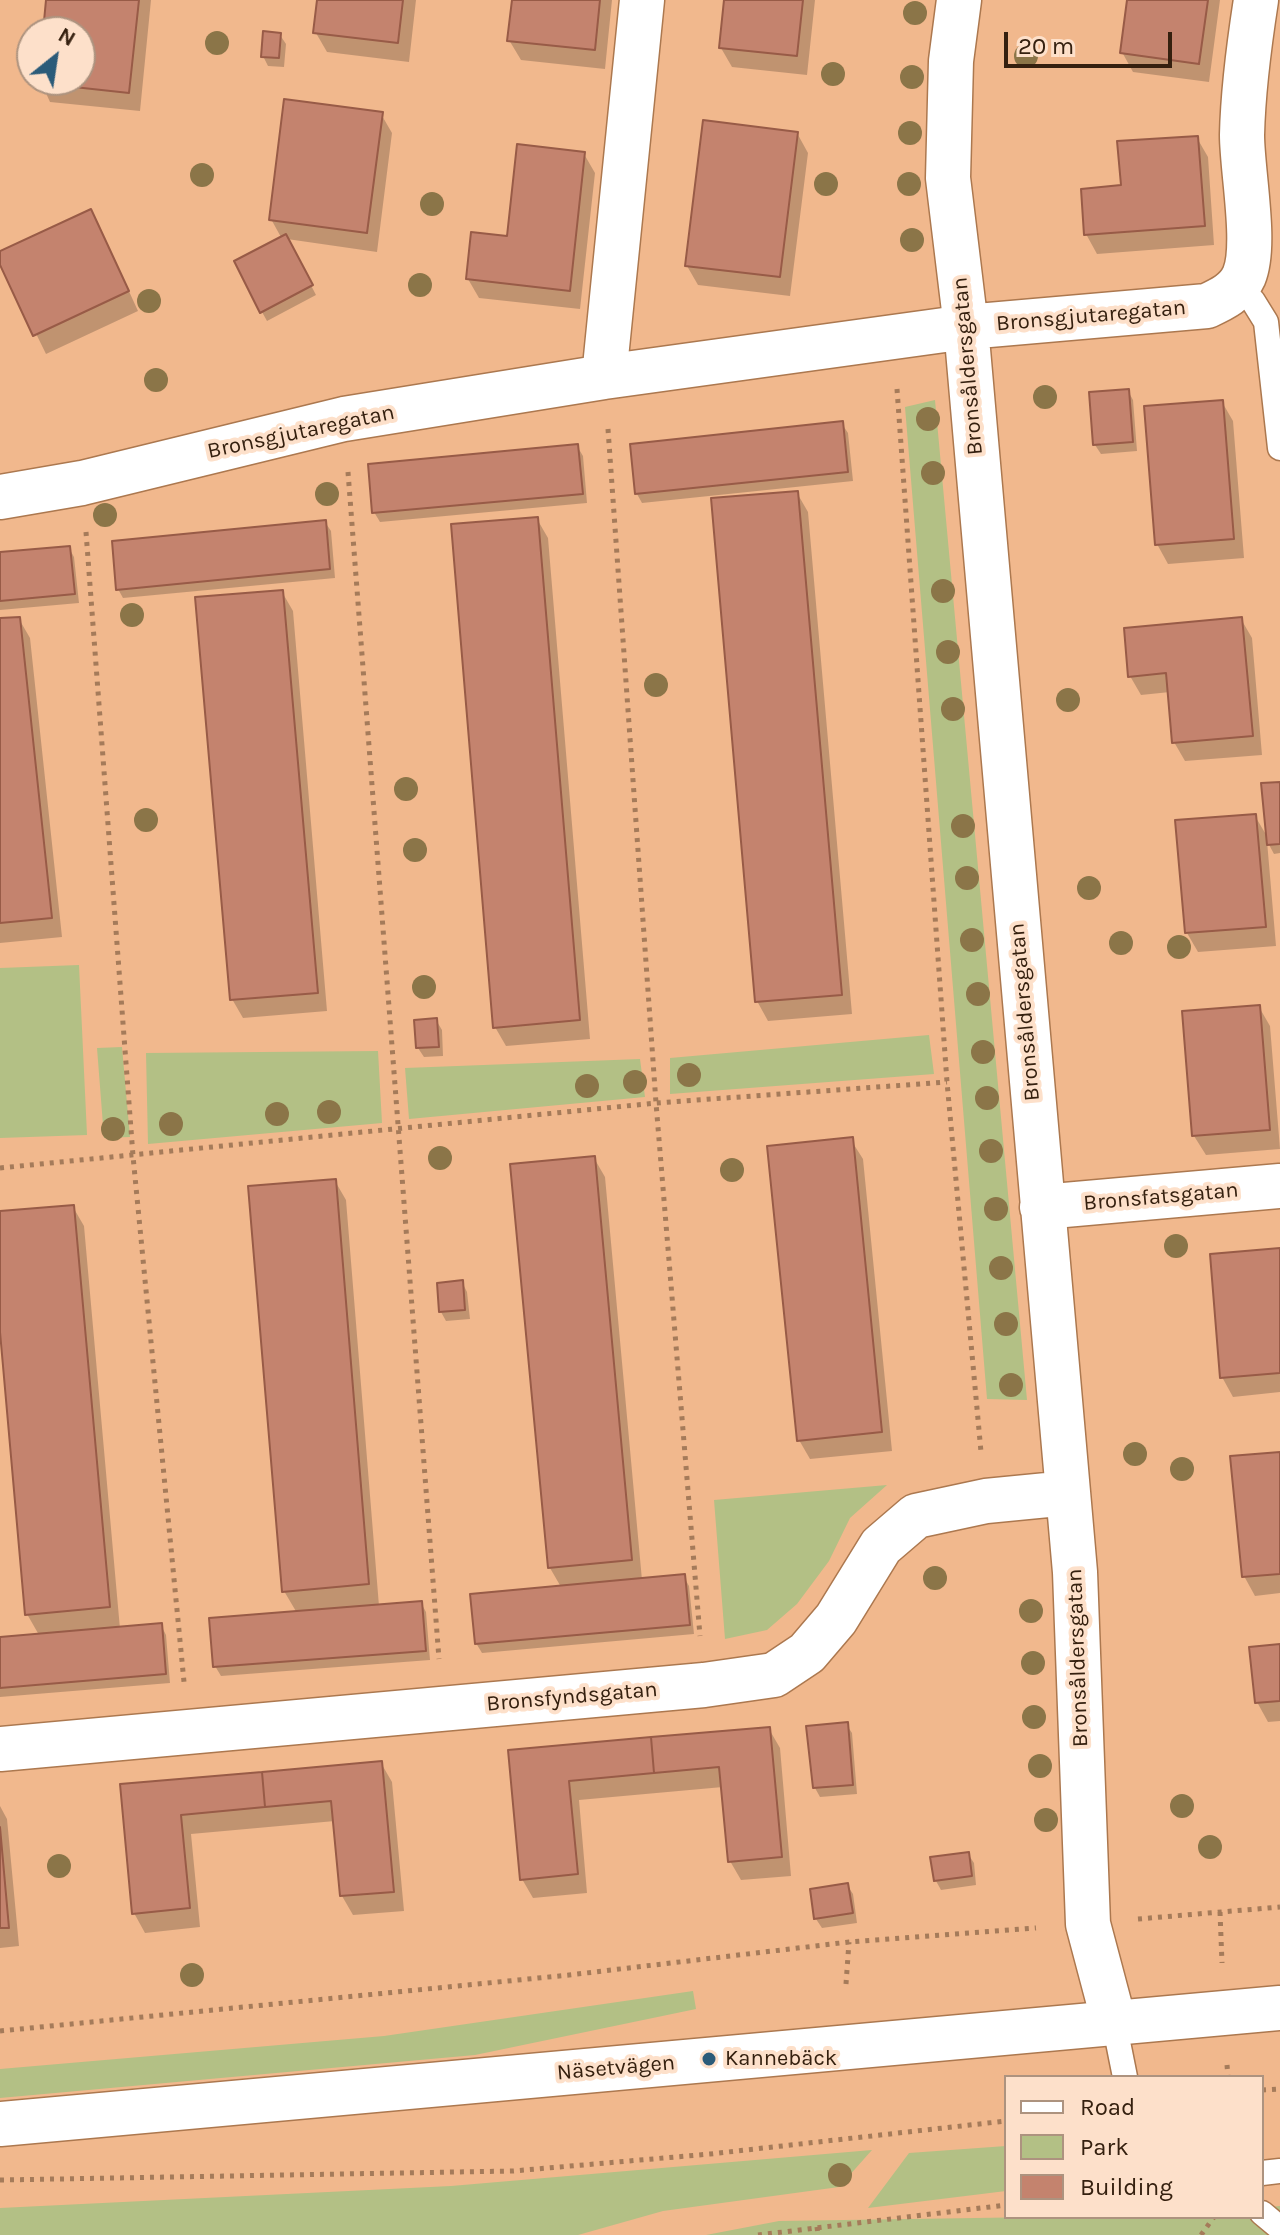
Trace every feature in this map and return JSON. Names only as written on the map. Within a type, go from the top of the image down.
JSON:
[{"type":"street","points":[[604,377],[642,0]]},
{"type":"street","name":"Bronsåldersgatan","points":[[959,0],[951,61],[948,178],[966,327],[1075,1572],[1088,1924],[1114,2022]]},
{"type":"street","points":[[1236,286],[1244,276],[1249,250],[1242,136],[1246,67],[1256,0]]},
{"type":"street","name":"Bronsgjutaregatan","points":[[0,497],[82,483],[344,419],[604,377],[893,336],[1207,306],[1230,295],[1236,286]]},
{"type":"street","name":"Bronsfatsgatan","points":[[1042,1207],[1280,1186]]},
{"type":"street","name":"Bronsfyndsgatan","points":[[0,1749],[704,1685],[774,1675],[807,1653],[836,1619],[881,1546],[916,1516],[986,1501],[1068,1493]]},
{"type":"street","name":"Näsetvägen","points":[[0,2124],[1280,2008]]},
{"type":"lane","points":[[1236,286],[1253,301],[1266,322],[1280,448]]},
{"type":"lane","points":[[1114,2022],[1125,2075]]},
{"type":"lane","points":[[1264,2215],[1280,2228]]},
{"type":"path","points":[[893,336],[947,1082],[986,1501]]},
{"type":"path","points":[[604,377],[656,1103],[704,1685]]},
{"type":"path","points":[[344,419],[443,1708]]},
{"type":"path","points":[[82,483],[133,1156],[189,1732]]},
{"type":"path","points":[[0,1168],[656,1103],[947,1082]]},
{"type":"path","points":[[0,2031],[569,1975],[849,1942],[1280,1907]]},
{"type":"path","points":[[846,1984],[849,1942]]},
{"type":"path","points":[[0,2180],[513,2171],[710,2154],[1004,2121]]},
{"type":"path","points":[[758,2235],[1004,2205]]},
{"type":"path","points":[[817,2227],[818,2235]]},
{"type":"green space","points":[[935,400],[1027,1400],[987,1399],[905,407]]},
{"type":"green space","points":[[79,965],[87,1135],[0,1138],[0,968]]},
{"type":"green space","points":[[929,1035],[934,1074],[670,1094],[670,1058]]},
{"type":"green space","points":[[122,1047],[130,1137],[104,1138],[97,1048]]},
{"type":"green space","points":[[378,1051],[382,1123],[148,1144],[146,1053]]},
{"type":"green space","points":[[640,1059],[645,1097],[409,1119],[405,1068]]},
{"type":"green space","points":[[887,1485],[850,1518],[829,1561],[797,1604],[767,1630],[725,1639],[714,1500]]},
{"type":"green space","points":[[693,1991],[696,2009],[475,2055],[0,2098],[0,2069],[384,2036]]},
{"type":"green space","points":[[1004,2146],[1004,2191],[868,2208],[909,2153]]},
{"type":"green space","points":[[872,2150],[839,2187],[663,2211],[578,2235],[0,2235],[0,2208],[451,2186]]},
{"type":"green space","points":[[1280,2206],[1280,2235],[706,2235],[779,2221],[1004,2218],[1264,2219],[1264,2208]]},
{"type":"building","points":[[46,0],[139,0],[129,93],[96,89],[96,16],[44,16]]},
{"type":"building","points":[[317,0],[403,0],[398,43],[313,33]]},
{"type":"building","points":[[512,0],[600,0],[595,50],[507,41]]},
{"type":"building","points":[[724,0],[803,0],[797,56],[719,48]]},
{"type":"building","points":[[1127,0],[1208,0],[1199,64],[1120,53]]},
{"type":"building","points":[[263,31],[281,33],[279,58],[261,57]]},
{"type":"building","points":[[284,99],[383,112],[367,233],[269,220]]},
{"type":"building","points":[[703,120],[798,132],[780,277],[685,266]]},
{"type":"building","points":[[1198,136],[1205,226],[1084,235],[1081,189],[1121,185],[1117,141]]},
{"type":"building","points":[[517,144],[585,152],[570,291],[466,279],[471,232],[507,236]]},
{"type":"building","points":[[91,209],[129,291],[33,336],[0,265],[0,251]]},
{"type":"building","points":[[286,234],[313,285],[260,313],[234,261]]},
{"type":"building","points":[[1129,389],[1133,442],[1093,445],[1089,392]]},
{"type":"building","points":[[1223,400],[1234,539],[1155,545],[1144,406]]},
{"type":"building","points":[[843,421],[848,472],[635,494],[630,444]]},
{"type":"building","points":[[578,444],[583,494],[372,513],[368,464]]},
{"type":"building","points":[[798,491],[842,995],[755,1002],[711,498]]},
{"type":"building","points":[[538,517],[580,1020],[493,1028],[451,524]]},
{"type":"building","points":[[326,520],[330,569],[116,590],[112,541]]},
{"type":"building","points":[[70,546],[75,594],[0,601],[0,552]]},
{"type":"building","points":[[283,590],[318,993],[230,1000],[195,597]]},
{"type":"building","points":[[20,617],[52,918],[0,923],[0,618]]},
{"type":"building","points":[[1242,617],[1253,736],[1172,743],[1166,673],[1128,677],[1124,628]]},
{"type":"building","points":[[1280,782],[1280,844],[1267,845],[1261,783]]},
{"type":"building","points":[[1256,814],[1266,927],[1185,933],[1175,820]]},
{"type":"building","points":[[1260,1005],[1270,1130],[1192,1136],[1182,1011]]},
{"type":"building","points":[[437,1018],[439,1047],[416,1048],[414,1020]]},
{"type":"building","points":[[853,1137],[882,1432],[797,1441],[767,1146]]},
{"type":"building","points":[[595,1156],[632,1560],[548,1568],[510,1164]]},
{"type":"building","points":[[336,1179],[369,1584],[282,1592],[248,1186]]},
{"type":"building","points":[[74,1205],[110,1607],[25,1615],[0,1332],[0,1211]]},
{"type":"building","points":[[1280,1248],[1280,1373],[1220,1378],[1210,1254]]},
{"type":"building","points":[[463,1280],[465,1310],[439,1312],[437,1283]]},
{"type":"building","points":[[1280,1452],[1280,1574],[1242,1577],[1230,1456]]},
{"type":"building","points":[[685,1574],[690,1625],[475,1644],[470,1594]]},
{"type":"building","points":[[422,1601],[426,1651],[213,1667],[209,1618]]},
{"type":"building","points":[[162,1623],[166,1674],[0,1688],[0,1637]]},
{"type":"building","points":[[1280,1644],[1280,1701],[1255,1703],[1249,1647]]},
{"type":"building","points":[[848,1722],[853,1785],[813,1788],[806,1726]]},
{"type":"building","points":[[770,1727],[782,1857],[728,1862],[719,1767],[654,1773],[651,1737]]},
{"type":"building","points":[[651,1737],[654,1773],[569,1781],[578,1874],[520,1880],[508,1750]]},
{"type":"building","points":[[382,1761],[394,1892],[340,1896],[331,1801],[265,1807],[262,1772]]},
{"type":"building","points":[[262,1772],[265,1807],[181,1815],[190,1908],[132,1914],[120,1784]]},
{"type":"building","points":[[0,1827],[9,1928],[0,1928]]},
{"type":"building","points":[[969,1852],[972,1876],[934,1881],[930,1857]]},
{"type":"building","points":[[848,1883],[853,1913],[814,1919],[810,1889]]},
{"type":"place","name":"Kannebäck","points":[[709,2059]]}]
